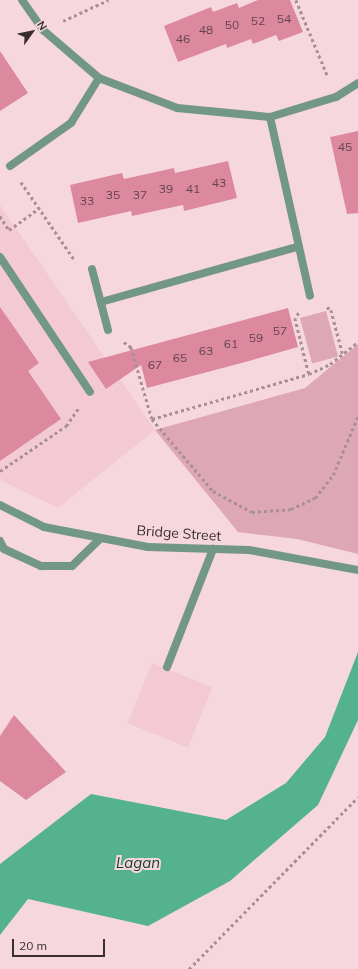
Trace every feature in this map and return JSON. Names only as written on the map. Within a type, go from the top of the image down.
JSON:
[{"type":"street","points":[[22,0],[43,30],[99,78],[177,108],[270,117],[336,97],[358,83]]},
{"type":"street","points":[[10,166],[71,123],[99,78]]},
{"type":"street","points":[[270,117],[310,296]]},
{"type":"street","points":[[101,302],[298,247]]},
{"type":"street","points":[[0,257],[90,392]]},
{"type":"street","points":[[92,270],[108,330]]},
{"type":"street","name":"Bridge Street","points":[[0,505],[44,527],[101,538],[148,546],[250,550],[315,560],[358,570]]},
{"type":"street","points":[[0,541],[4,549],[41,566],[72,566],[101,538]]},
{"type":"street","points":[[167,667],[214,549]]},
{"type":"path","points":[[43,30],[108,0]]},
{"type":"path","points":[[296,0],[336,97]]},
{"type":"path","points":[[10,166],[77,264],[92,270]]},
{"type":"path","points":[[0,216],[9,230],[39,208]]},
{"type":"path","points":[[309,374],[295,318],[310,296],[331,310],[343,355]]},
{"type":"path","points":[[108,330],[131,347],[152,419],[213,491],[252,512],[291,508],[315,498],[333,475],[358,416]]},
{"type":"path","points":[[152,419],[309,374],[330,364],[358,342]]},
{"type":"path","points":[[0,471],[66,426],[90,392]]},
{"type":"path","points":[[189,969],[358,796]]},
{"type":"shaded area","points":[[0,205],[155,430],[58,508],[0,480]]},
{"type":"shaded area","points":[[326,311],[338,356],[312,363],[300,318]]},
{"type":"shaded area","points":[[358,344],[358,554],[297,539],[238,532],[155,430],[305,388]]},
{"type":"shaded area","points":[[152,663],[212,687],[188,748],[128,723]]},
{"type":"water","name":"Lagan","points":[[358,652],[358,720],[318,805],[230,881],[148,926],[28,899],[0,935],[0,864],[91,794],[226,820],[286,783],[325,737]]},
{"type":"building","points":[[258,0],[290,0],[303,32],[279,41],[276,35],[253,44],[251,39],[227,48],[226,44],[178,62],[164,26],[211,7],[213,12],[237,3],[239,8]]},
{"type":"building","points":[[0,51],[28,93],[0,111]]},
{"type":"building","points":[[358,131],[358,213],[347,214],[330,137]]},
{"type":"building","points":[[228,161],[237,198],[184,211],[183,205],[132,216],[131,211],[78,223],[70,185],[122,173],[124,179],[174,168],[175,173]]},
{"type":"building","points":[[0,307],[39,363],[28,371],[61,419],[0,461]]},
{"type":"building","points":[[288,308],[298,347],[249,361],[147,388],[141,365],[106,389],[88,362]]},
{"type":"building","points":[[14,715],[66,772],[26,800],[0,781],[0,736]]}]
